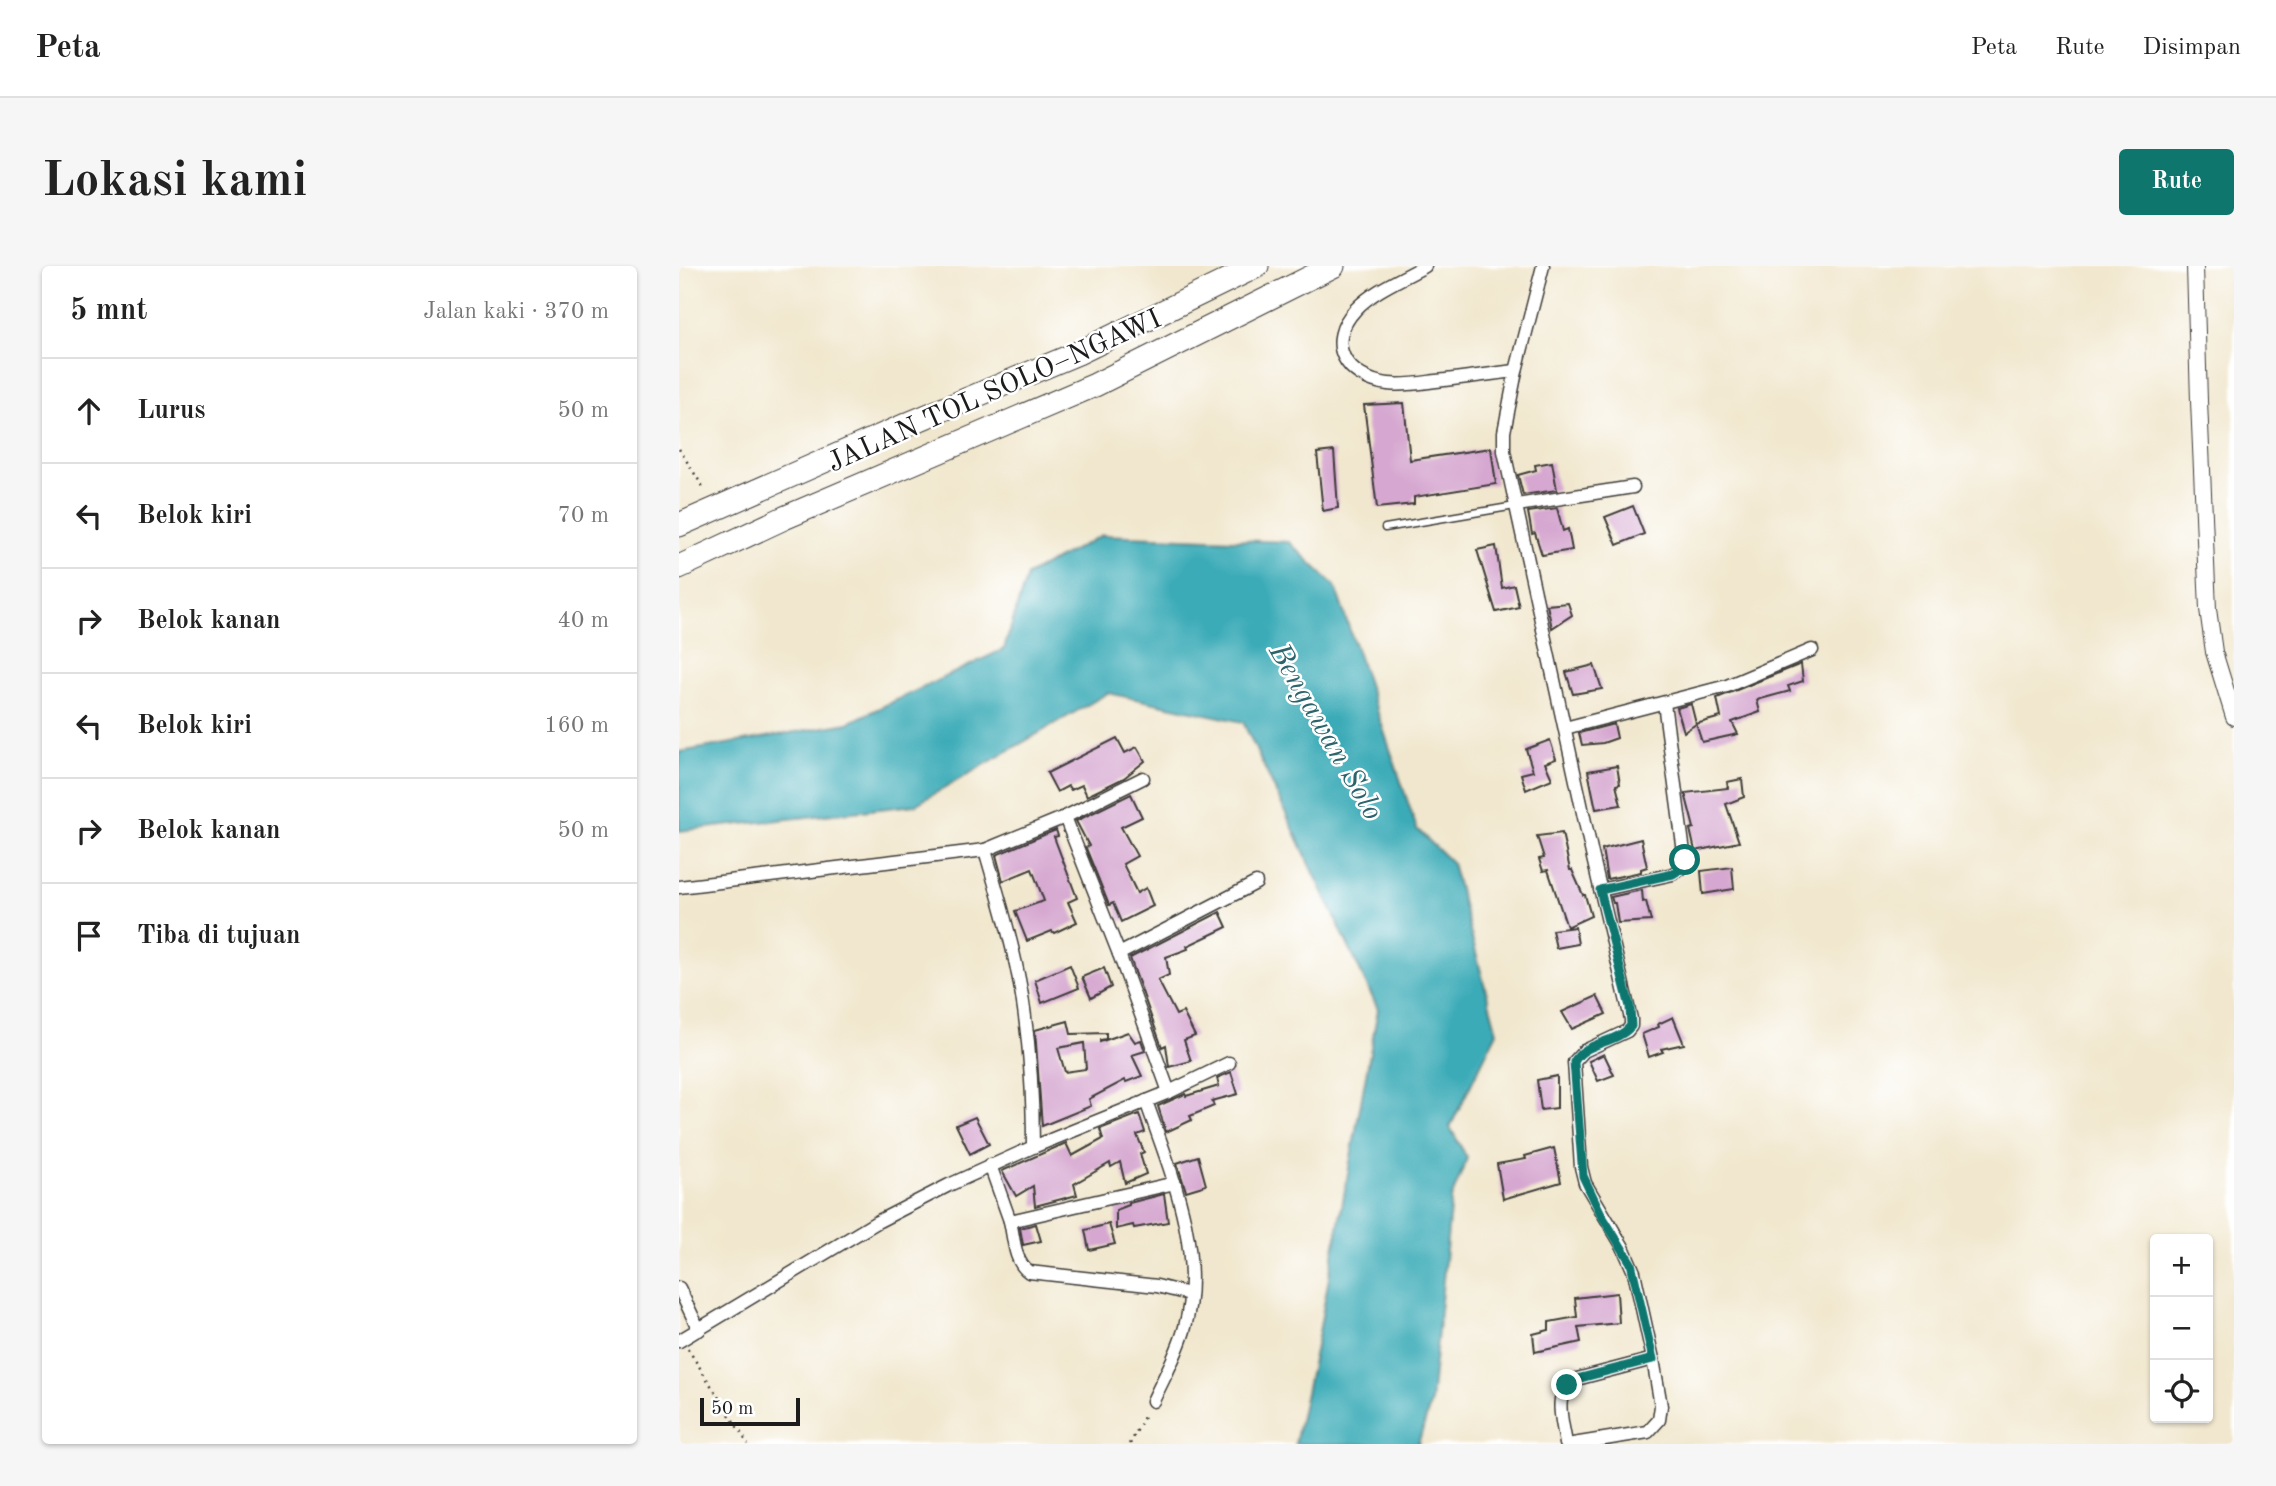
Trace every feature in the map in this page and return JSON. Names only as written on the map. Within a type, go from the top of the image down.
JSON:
[{"type":"highway","name":"JALAN TOL SOLO–NGAWI","points":[[679,525],[1077,353],[1257,266]]},
{"type":"highway","name":"JALAN TOL SOLO–NGAWI","points":[[679,568],[784,519],[1095,385],[1333,266]]},
{"type":"street","points":[[1425,266],[1373,295],[1352,314],[1344,331],[1342,344],[1347,365],[1357,373],[1387,384],[1516,371]]},
{"type":"street","points":[[1543,266],[1516,371],[1503,442],[1600,890],[1632,1019],[1627,1031],[1584,1051],[1574,1062],[1583,1176],[1634,1272],[1661,1406],[1659,1420],[1649,1432],[1573,1444]]},
{"type":"street","points":[[2195,266],[2208,609],[2214,652],[2234,717]]},
{"type":"street","points":[[1517,505],[1633,487]]},
{"type":"street","points":[[1565,728],[1727,686],[1812,650]]},
{"type":"street","points":[[1600,890],[1668,876],[1678,872],[1684,865],[1686,851],[1664,703]]},
{"type":"street","points":[[679,887],[985,850],[1065,817],[1143,778]]},
{"type":"street","points":[[1065,817],[1169,1092]]},
{"type":"street","points":[[985,850],[1022,997],[1031,1084],[1033,1147]]},
{"type":"street","points":[[1119,954],[1256,883]]},
{"type":"street","points":[[681,1340],[877,1222],[990,1166],[1169,1092],[1230,1063]]},
{"type":"street","points":[[1146,1101],[1175,1183],[1187,1235],[1190,1267],[1188,1312],[1182,1335],[1153,1402]]},
{"type":"street","points":[[990,1166],[1024,1269],[1029,1272],[1157,1286],[1189,1294]]},
{"type":"street","points":[[1010,1222],[1175,1183]]},
{"type":"street","points":[[679,1288],[699,1330]]},
{"type":"street","points":[[1566,1444],[1560,1398],[1567,1385],[1573,1380],[1653,1359]]},
{"type":"lane","points":[[1385,528],[1517,505]]},
{"type":"path","points":[[679,449],[705,490]]},
{"type":"path","points":[[681,1340],[748,1444]]},
{"type":"path","points":[[1130,1444],[1153,1402]]},
{"type":"water","name":"Bengawan Solo","points":[[1102,535],[1289,542],[1335,586],[1417,829],[1452,863],[1497,1032],[1450,1127],[1467,1158],[1451,1199],[1431,1402],[1418,1444],[1295,1444],[1319,1332],[1378,1009],[1243,722],[1108,693],[915,805],[679,831],[679,752],[848,723],[1004,649],[1027,575]]},
{"type":"building","points":[[1404,403],[1410,460],[1491,448],[1496,484],[1414,497],[1414,504],[1377,508],[1364,405]]},
{"type":"building","points":[[1334,451],[1338,508],[1323,511],[1317,453]]},
{"type":"building","points":[[1552,462],[1557,490],[1523,495],[1518,475],[1536,470],[1535,465]]},
{"type":"building","points":[[1633,506],[1644,534],[1617,545],[1605,517]]},
{"type":"building","points":[[1557,508],[1563,531],[1568,529],[1572,550],[1542,555],[1535,533],[1532,534],[1528,512]]},
{"type":"building","points":[[1496,546],[1502,588],[1514,585],[1519,607],[1496,612],[1477,550]]},
{"type":"building","points":[[1568,603],[1572,615],[1552,628],[1547,605]]},
{"type":"building","points":[[1801,664],[1803,681],[1788,686],[1790,691],[1757,700],[1760,712],[1732,722],[1738,734],[1702,742],[1696,724],[1721,717],[1717,698]]},
{"type":"building","points":[[1594,665],[1602,689],[1573,694],[1566,672]]},
{"type":"building","points":[[1691,704],[1696,724],[1684,732],[1677,708]]},
{"type":"building","points":[[1614,724],[1617,738],[1603,743],[1582,745],[1579,733]]},
{"type":"building","points":[[1117,738],[1125,753],[1137,747],[1145,761],[1124,778],[1087,796],[1082,785],[1071,790],[1068,786],[1057,792],[1047,773]]},
{"type":"building","points":[[1550,740],[1556,759],[1545,763],[1552,779],[1526,790],[1521,774],[1533,771],[1526,749]]},
{"type":"building","points":[[1617,766],[1620,784],[1616,785],[1621,805],[1596,809],[1588,771]]},
{"type":"building","points":[[1742,779],[1744,797],[1726,804],[1739,842],[1695,851],[1690,829],[1694,828],[1685,793],[1728,788],[1727,782]]},
{"type":"building","points":[[1131,794],[1142,817],[1121,827],[1137,856],[1123,864],[1137,893],[1146,888],[1153,906],[1121,922],[1113,903],[1109,905],[1086,848],[1089,846],[1076,821]]},
{"type":"building","points":[[1056,830],[1058,836],[1054,837],[1077,898],[1068,902],[1077,922],[1054,933],[1052,931],[1027,941],[1015,911],[1044,901],[1032,869],[1003,881],[996,855]]},
{"type":"building","points":[[1562,833],[1570,870],[1585,895],[1591,916],[1567,927],[1548,870],[1543,871],[1539,859],[1544,858],[1537,836]]},
{"type":"building","points":[[1641,839],[1647,867],[1641,869],[1641,872],[1607,879],[1602,849]]},
{"type":"building","points":[[1732,867],[1734,889],[1703,894],[1701,871]]},
{"type":"building","points":[[1642,890],[1643,902],[1646,901],[1651,921],[1618,923],[1615,903],[1611,897]]},
{"type":"building","points":[[1220,912],[1227,927],[1187,946],[1188,949],[1166,957],[1169,975],[1158,980],[1176,1015],[1183,1012],[1195,1036],[1184,1040],[1191,1061],[1169,1067],[1166,1045],[1162,1047],[1130,958]]},
{"type":"building","points":[[1575,927],[1578,944],[1556,948],[1552,930]]},
{"type":"building","points":[[1070,965],[1079,988],[1042,1003],[1035,980]]},
{"type":"building","points":[[1104,968],[1111,987],[1091,998],[1082,977]]},
{"type":"building","points":[[1597,996],[1606,1014],[1572,1029],[1562,1012]]},
{"type":"building","points":[[1673,1017],[1684,1044],[1661,1049],[1663,1052],[1649,1057],[1642,1034]]},
{"type":"building","points":[[1068,1021],[1071,1034],[1106,1033],[1106,1039],[1100,1042],[1128,1032],[1135,1042],[1141,1040],[1145,1051],[1132,1055],[1142,1076],[1126,1082],[1125,1080],[1089,1099],[1091,1106],[1042,1126],[1035,1030]],"holes":[[[1084,1043],[1086,1069],[1065,1072],[1058,1048]]]},
{"type":"building","points":[[1604,1054],[1614,1075],[1598,1081],[1589,1061]]},
{"type":"building","points":[[1231,1072],[1238,1094],[1212,1101],[1214,1106],[1190,1116],[1192,1120],[1166,1132],[1158,1106],[1185,1094],[1186,1096],[1219,1086],[1217,1078]]},
{"type":"building","points":[[1557,1076],[1557,1108],[1541,1110],[1537,1080]]},
{"type":"building","points":[[1139,1114],[1145,1132],[1137,1135],[1144,1152],[1140,1154],[1146,1174],[1125,1183],[1120,1162],[1111,1167],[1110,1163],[1074,1184],[1077,1195],[1035,1206],[1033,1186],[1016,1196],[1002,1171],[1066,1143],[1072,1156],[1103,1139],[1100,1129]]},
{"type":"building","points":[[975,1117],[989,1144],[970,1154],[956,1125]]},
{"type":"building","points":[[1554,1148],[1561,1182],[1503,1199],[1497,1164],[1526,1159],[1525,1156]]},
{"type":"building","points":[[1198,1156],[1206,1185],[1186,1191],[1177,1163]]},
{"type":"building","points":[[1164,1194],[1168,1222],[1116,1229],[1116,1210],[1129,1203]]},
{"type":"building","points":[[1036,1224],[1041,1241],[1023,1245],[1020,1228]]},
{"type":"building","points":[[1109,1224],[1115,1244],[1089,1250],[1085,1230]]},
{"type":"building","points":[[1617,1293],[1619,1323],[1578,1327],[1581,1342],[1535,1352],[1533,1334],[1549,1330],[1549,1322],[1577,1317],[1575,1298]]},
{"type":"route","points":[[1567,1385],[1573,1380],[1653,1359],[1631,1263],[1602,1216],[1583,1176],[1574,1062],[1579,1054],[1619,1036],[1631,1026],[1630,1007],[1600,890],[1668,876],[1678,872],[1685,860]]}]
